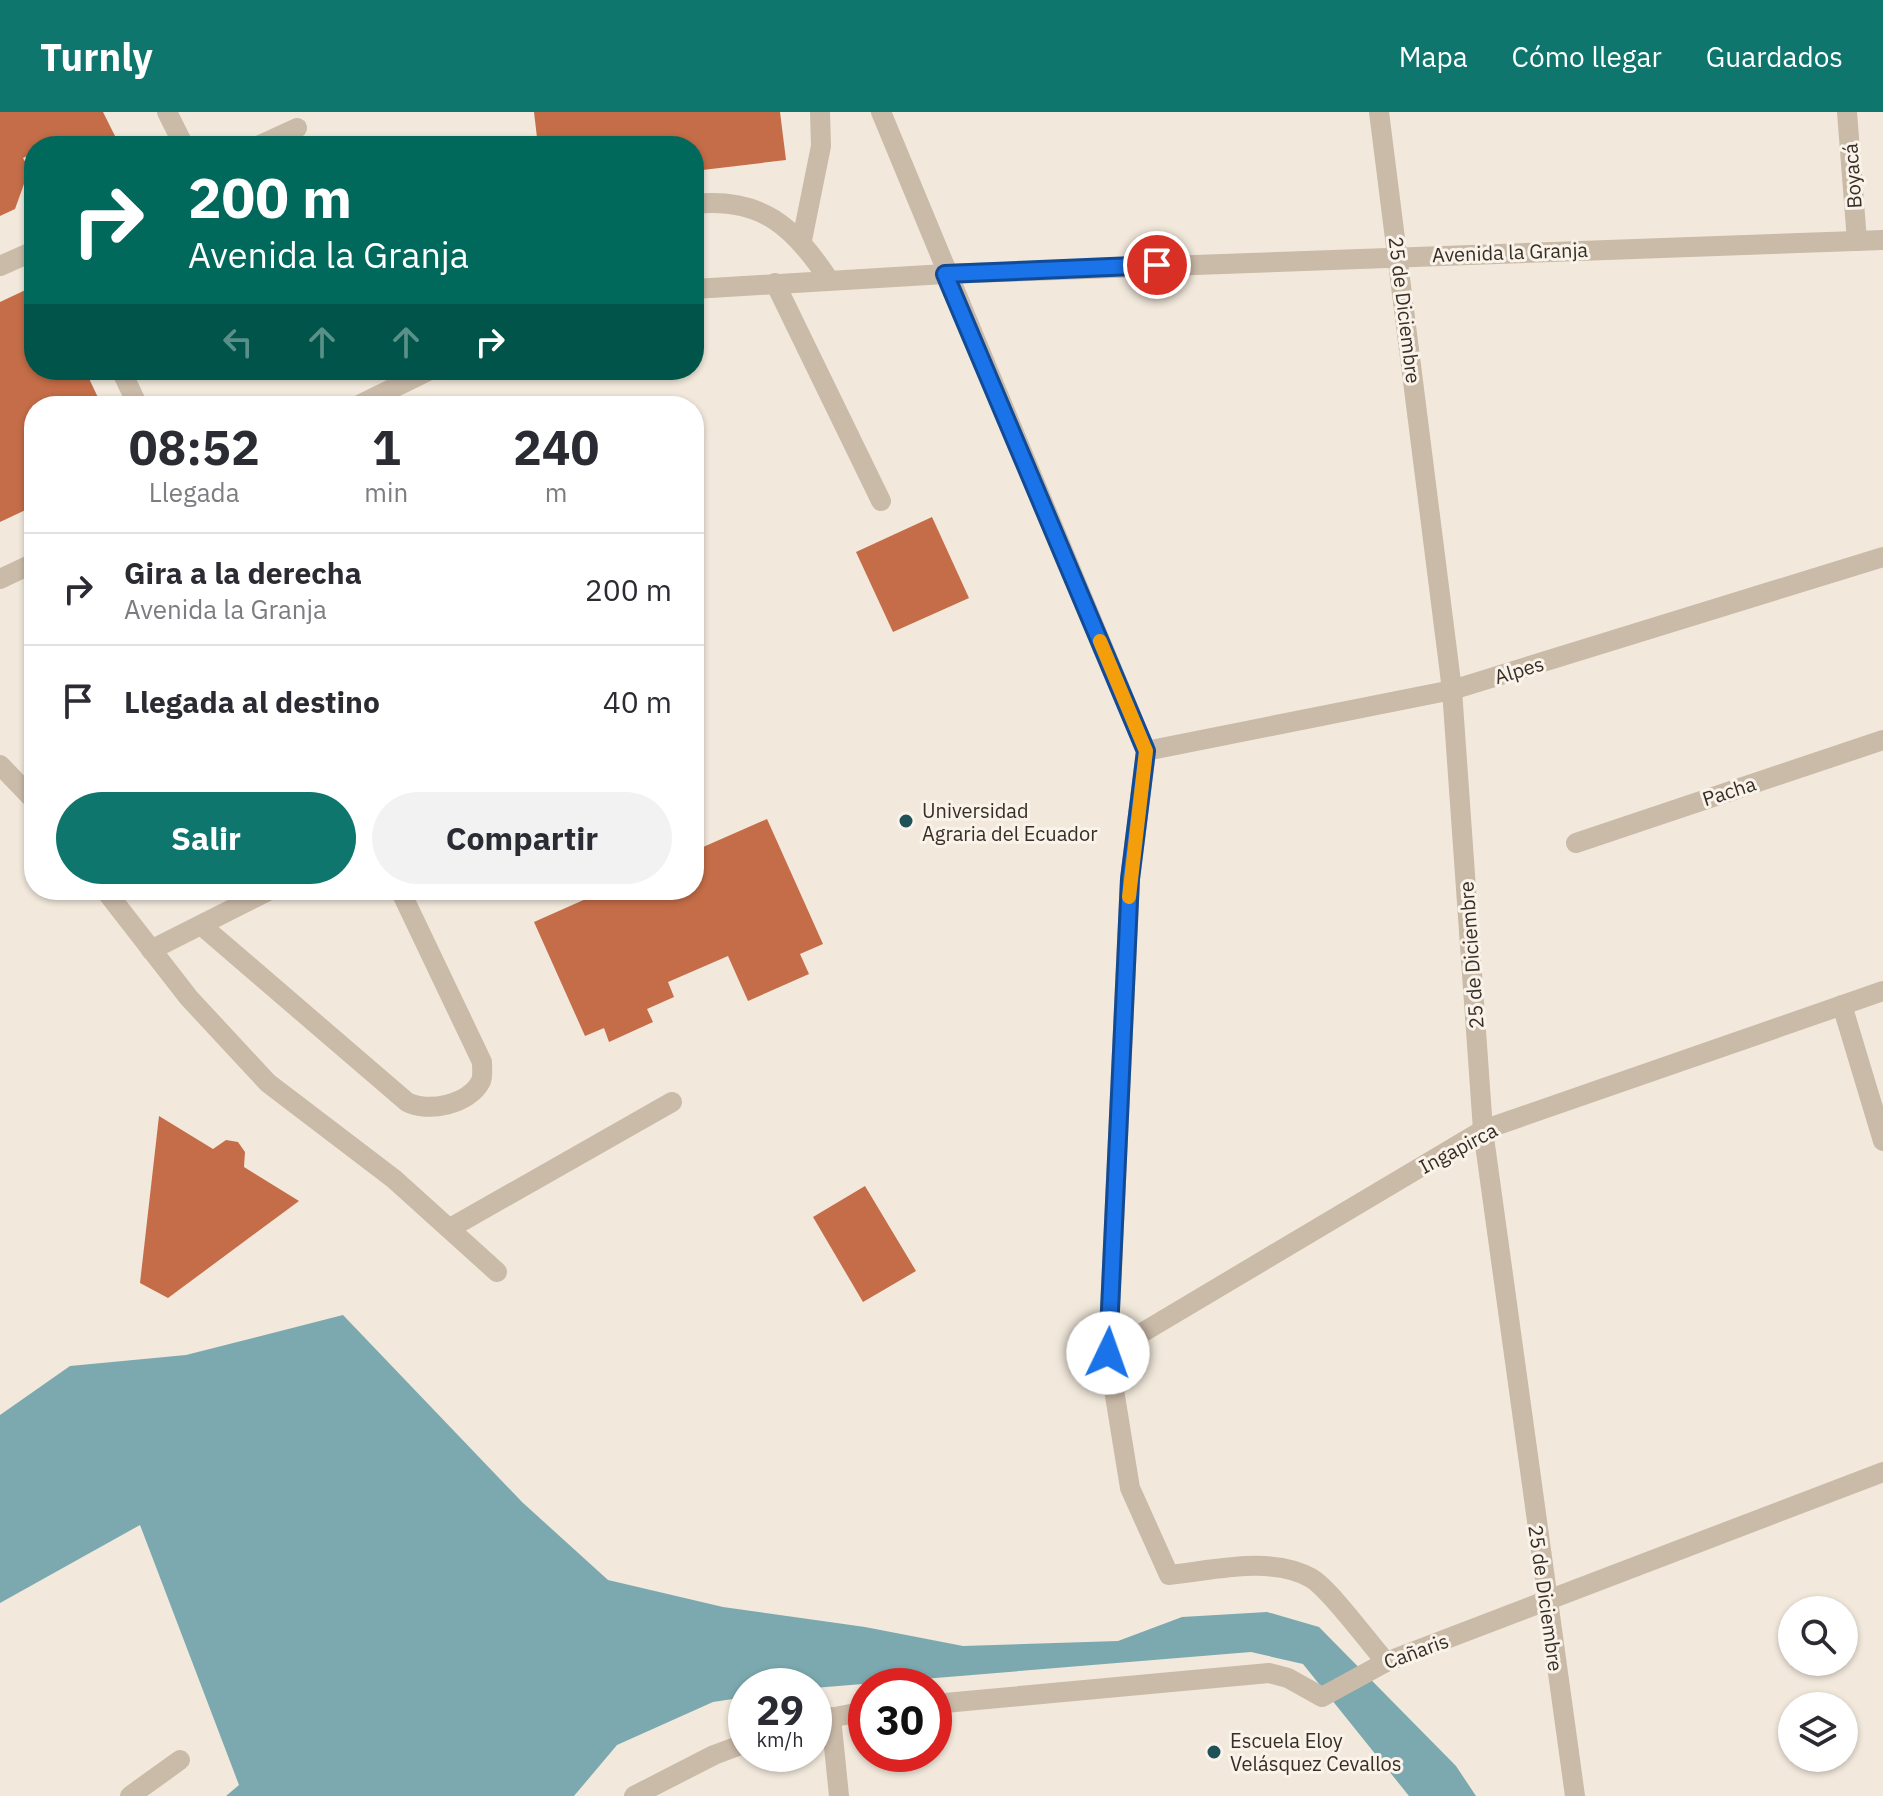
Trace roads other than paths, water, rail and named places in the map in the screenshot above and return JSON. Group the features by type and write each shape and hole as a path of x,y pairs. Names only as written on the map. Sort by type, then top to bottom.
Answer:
{"street":[{"path":"167,112 179,136"},
{"path":"802,240 821,146 820,112"},
{"path":"881,112 945,274 1146,751 1130,879 1108,1353 1130,1488 1169,1575 1263,1567 1289,1570 1313,1579 1378,1666"},
{"name":"25 de Diciembre","path":"1379,112 1452,690 1483,1130 1575,1796"},
{"name":"Boyacá","path":"1847,112 1857,241"},
{"path":"280,136 297,128"},
{"path":"704,203 718,201 769,214 802,240 829,280"},
{"name":"Avenida la Granja","path":"704,288 945,274 1398,255 1883,240"},
{"path":"0,266 24,255"},
{"path":"775,283 881,501"},
{"path":"377,396 410,380"},
{"name":"Alpes","path":"1146,751 1452,690 1883,557"},
{"path":"0,579 24,568"},
{"name":"Pacha","path":"1576,843 1883,740"},
{"path":"0,765 24,790"},
{"path":"113,900 189,998 268,1083 452,1227 497,1272"},
{"path":"151,950 250,900"},
{"path":"201,925 407,1102 420,1109 434,1109 472,1092 482,1080 482,1062 405,900"},
{"name":"Ingapirca","path":"1108,1353 1483,1130 1883,991"},
{"path":"1842,1005 1883,1141"},
{"path":"452,1227 672,1102"},
{"name":"Cañaris","path":"952,1702 1269,1673 1288,1678 1322,1697 1378,1666 1883,1472"},
{"path":"634,1796 728,1750"},
{"path":"130,1796 180,1760"},
{"path":"832,1764 839,1796"}],"water":[{"path":"343,1315 522,1502 608,1580 723,1607 865,1627 963,1646 1118,1641 1182,1617 1267,1612 1319,1627 1456,1766 1476,1796 1409,1796 1303,1664 1251,1652 952,1677 952,1668 848,1668 848,1685 832,1687 832,1668 728,1668 728,1700 713,1702 617,1745 574,1796 226,1796 239,1785 140,1525 0,1603 0,1415 70,1366 186,1355"}],"place":[{"name":"Universidad Agraria del Ecuador","path":"906,821"},
{"name":"Escuela Eloy Velásquez Cevallos","path":"1214,1752"}]}
